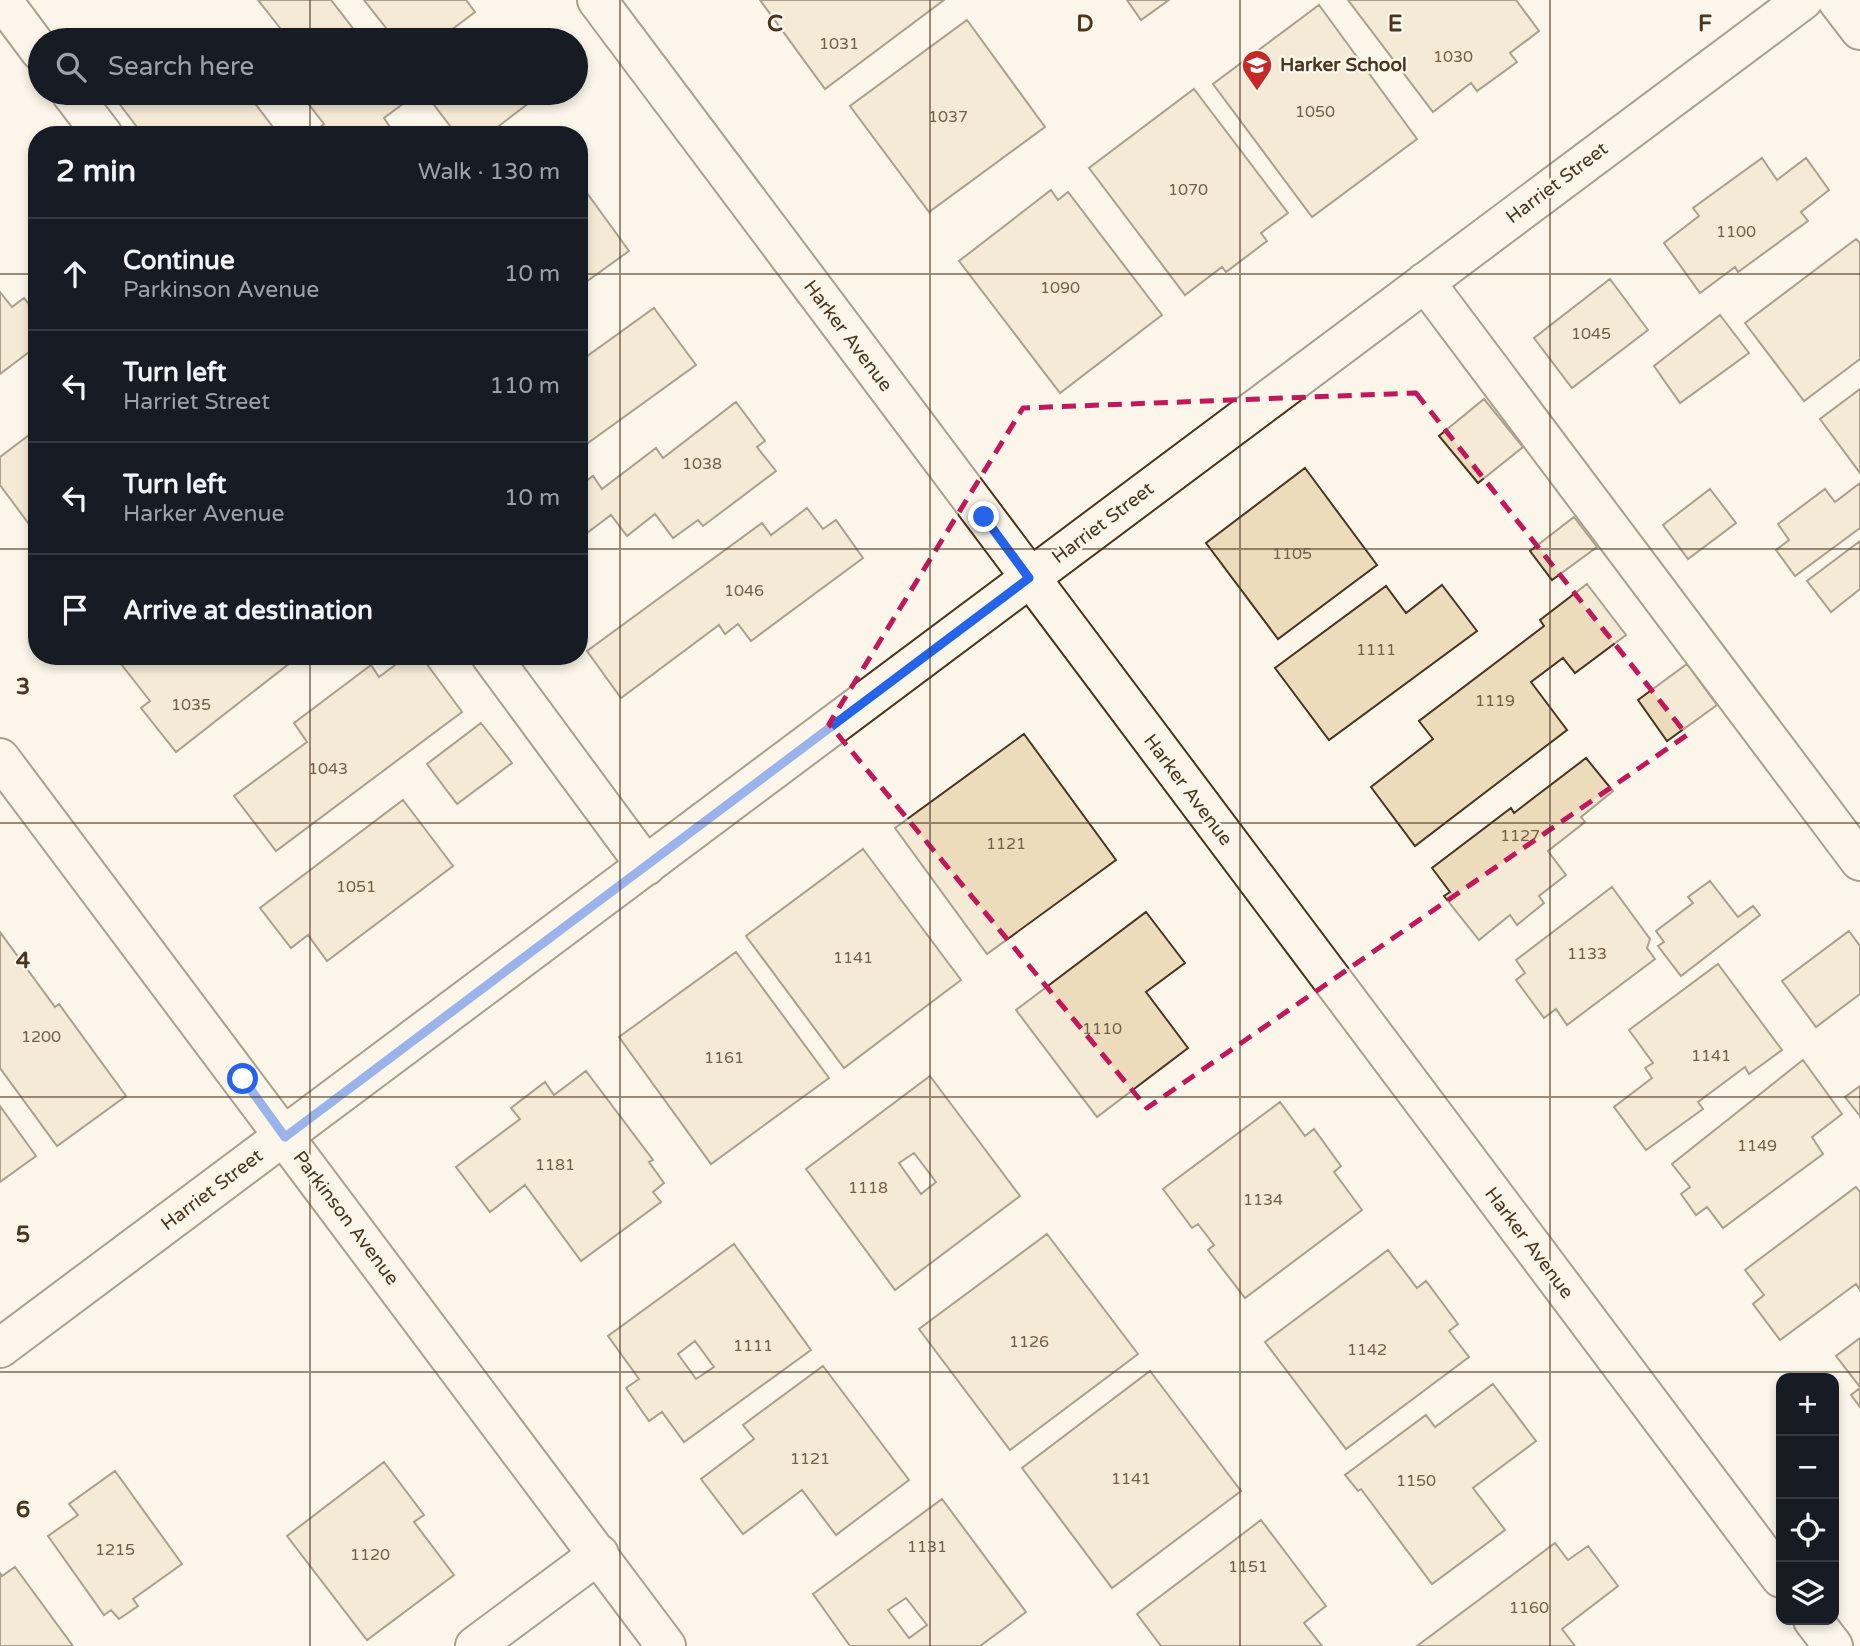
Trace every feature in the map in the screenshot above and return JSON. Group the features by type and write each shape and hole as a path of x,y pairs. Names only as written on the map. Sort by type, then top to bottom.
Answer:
{"street":[{"path":"2,0 28,35"},
{"name":"Harker Avenue","path":"597,0 1776,1571"},
{"name":"Harriet Street","path":"0,1349 1803,0"},
{"path":"1838,0 1860,30"},
{"path":"80,105 96,126"},
{"path":"1425,282 1860,861"},
{"path":"498,665 646,866"},
{"name":"Parkinson Avenue","path":"0,758 666,1646"},
{"path":"475,1646 599,1554"},
{"path":"1817,1625 1833,1646"}],"highlighted area":[{"path":"1416,393 1687,735 1147,1108 829,724 1023,408"}],"building":[{"path":"258,0 331,0 353,28 280,28"},
{"path":"364,0 466,0 475,12 454,28 386,28"},
{"path":"760,0 944,0 825,89"},
{"path":"1127,0 1169,0 1141,20"},
{"path":"1348,0 1516,0 1539,31 1510,53 1517,62 1477,91 1471,83 1433,112"},
{"path":"1319,5 1417,139 1312,217 1213,84"},
{"path":"967,20 1045,127 929,212 850,106"},
{"path":"1194,89 1288,213 1261,233 1267,241 1226,272 1222,267 1185,295 1089,168"},
{"path":"120,105 256,105 272,126 136,126"},
{"path":"309,105 401,105 384,118 389,126 321,126 324,124"},
{"path":"434,105 526,105 499,126 450,126"},
{"path":"1762,158 1777,180 1806,158 1829,190 1801,212 1808,221 1738,272 1735,267 1700,293 1664,243 1699,216 1693,208"},
{"path":"1051,190 1058,200 1068,192 1162,315 1060,393 959,261"},
{"path":"588,194 629,251 588,281"},
{"path":"1856,239 1860,243 1860,359 1804,401 1745,323"},
{"path":"1610,279 1648,330 1572,388 1534,338"},
{"path":"0,292 12,307 24,298 28,303 28,353 0,374"},
{"path":"654,308 696,365 588,443 588,356"},
{"path":"1720,315 1749,353 1680,403 1654,366"},
{"path":"1860,389 1860,473 1820,419"},
{"path":"1484,399 1523,447 1478,483 1439,436"},
{"path":"736,402 765,441 757,447 776,471 703,526 698,520 673,538 655,514 627,536 611,515 588,532 588,480 593,476 602,489 656,448 663,458"},
{"path":"28,436 28,523 0,485 0,457"},
{"path":"1305,468 1377,565 1278,639 1206,543"},
{"path":"1860,483 1860,528 1795,576 1776,550 1789,540 1778,524 1825,489 1835,502"},
{"path":"1710,489 1736,523 1688,559 1663,525"},
{"path":"807,508 823,529 836,520 863,558 751,641 738,624 725,634 719,625 621,698 588,650 762,523 771,535"},
{"path":"1574,517 1597,547 1552,580 1530,551"},
{"path":"1860,541 1860,589 1831,612 1807,581"},
{"path":"1587,584 1626,635 1575,673 1563,658 1531,682 1567,730 1415,846 1371,787 1433,739 1419,721 1544,626 1540,620"},
{"path":"1442,585 1477,631 1329,740 1275,668 1386,586 1406,613"},
{"path":"1687,664 1717,705 1667,741 1638,700"},
{"path":"122,665 287,665 176,752 141,708 150,701"},
{"path":"371,665 379,677 395,665 428,665 462,712 276,851 234,796 307,742 294,723"},
{"path":"481,723 512,763 457,804 427,764"},
{"path":"1024,734 1116,860 987,954 895,828"},
{"path":"1586,758 1613,791 1581,817 1585,822 1548,851 1566,875 1539,896 1544,903 1517,925 1510,915 1479,940 1444,896 1450,892 1432,868 1511,808 1514,813"},
{"path":"403,800 453,866 327,961 308,935 291,948 260,908"},
{"path":"863,849 961,980 844,1068 746,936"},
{"path":"1710,881 1738,917 1753,906 1760,915 1681,976 1658,946 1664,942 1656,931 1693,903 1688,897"},
{"path":"1612,887 1650,939 1647,948 1655,959 1567,1025 1556,1009 1544,1018 1516,980 1525,973 1516,960"},
{"path":"1146,912 1185,963 1146,992 1188,1048 1097,1117 1016,1010"},
{"path":"1849,931 1860,946 1860,994 1816,1027 1782,981"},
{"path":"0,932 55,1007 59,1004 126,1096 57,1146 0,1068"},
{"path":"736,952 829,1078 711,1164 619,1037"},
{"path":"1718,964 1782,1050 1749,1074 1745,1067 1698,1102 1703,1109 1646,1150 1614,1107 1652,1078 1645,1068 1653,1063 1629,1030"},
{"path":"1803,1060 1842,1114 1812,1137 1823,1154 1723,1228 1707,1207 1696,1215 1681,1194 1690,1187 1672,1164"},
{"path":"586,1071 653,1160 649,1162 664,1183 653,1192 661,1202 581,1261 525,1185 490,1212 456,1167 520,1119 511,1108 545,1082 554,1095"},
{"path":"930,1076 1020,1196 895,1290 806,1169","holes":["914,1153 936,1182 921,1194 899,1163"]},
{"path":"1860,1086 1860,1116 1845,1097"},
{"path":"1280,1102 1305,1136 1314,1129 1341,1166 1334,1172 1362,1210 1245,1298 1208,1250 1214,1245 1198,1224 1192,1228 1163,1189"},
{"path":"0,1106 36,1156 0,1182"},
{"path":"1856,1187 1860,1192 1860,1290 1856,1284 1780,1340 1753,1304 1764,1295 1745,1270"},
{"path":"1047,1234 1138,1354 1010,1450 919,1329"},
{"path":"734,1244 811,1350 684,1442 662,1412 649,1421 626,1388 639,1379 608,1336","holes":["695,1341 714,1367 696,1379 678,1354"]},
{"path":"1388,1250 1417,1288 1426,1281 1458,1324 1449,1331 1469,1357 1346,1449 1265,1342"},
{"path":"1860,1338 1860,1387 1836,1356"},
{"path":"823,1366 909,1480 836,1535 802,1490 743,1534 701,1479 754,1439 743,1425"},
{"path":"1150,1371 1241,1491 1112,1588 1022,1468"},
{"path":"1493,1384 1536,1441 1473,1488 1505,1530 1432,1584 1361,1489 1358,1491 1345,1475 1426,1415 1435,1427"},
{"path":"1860,1388 1860,1407 1851,1395"},
{"path":"384,1462 424,1515 414,1522 454,1575 367,1640 287,1536"},
{"path":"115,1471 182,1564 133,1599 138,1606 119,1619 111,1610 104,1615 48,1536 78,1515 69,1504"},
{"path":"942,1499 1026,1612 980,1646 850,1646 813,1594","holes":["906,1598 927,1625 909,1638 888,1610"]},
{"path":"1261,1520 1326,1606 1304,1623 1322,1646 1161,1646 1137,1614"},
{"path":"1555,1543 1568,1560 1588,1546 1618,1586 1562,1629 1575,1646 1417,1646"},
{"path":"15,1567 73,1646 0,1646 0,1573 2,1576"}],"place":[{"name":"Harker School","path":"1257,92"}],"route":[{"path":"243,1079 285,1137 1029,578 984,517"}]}
